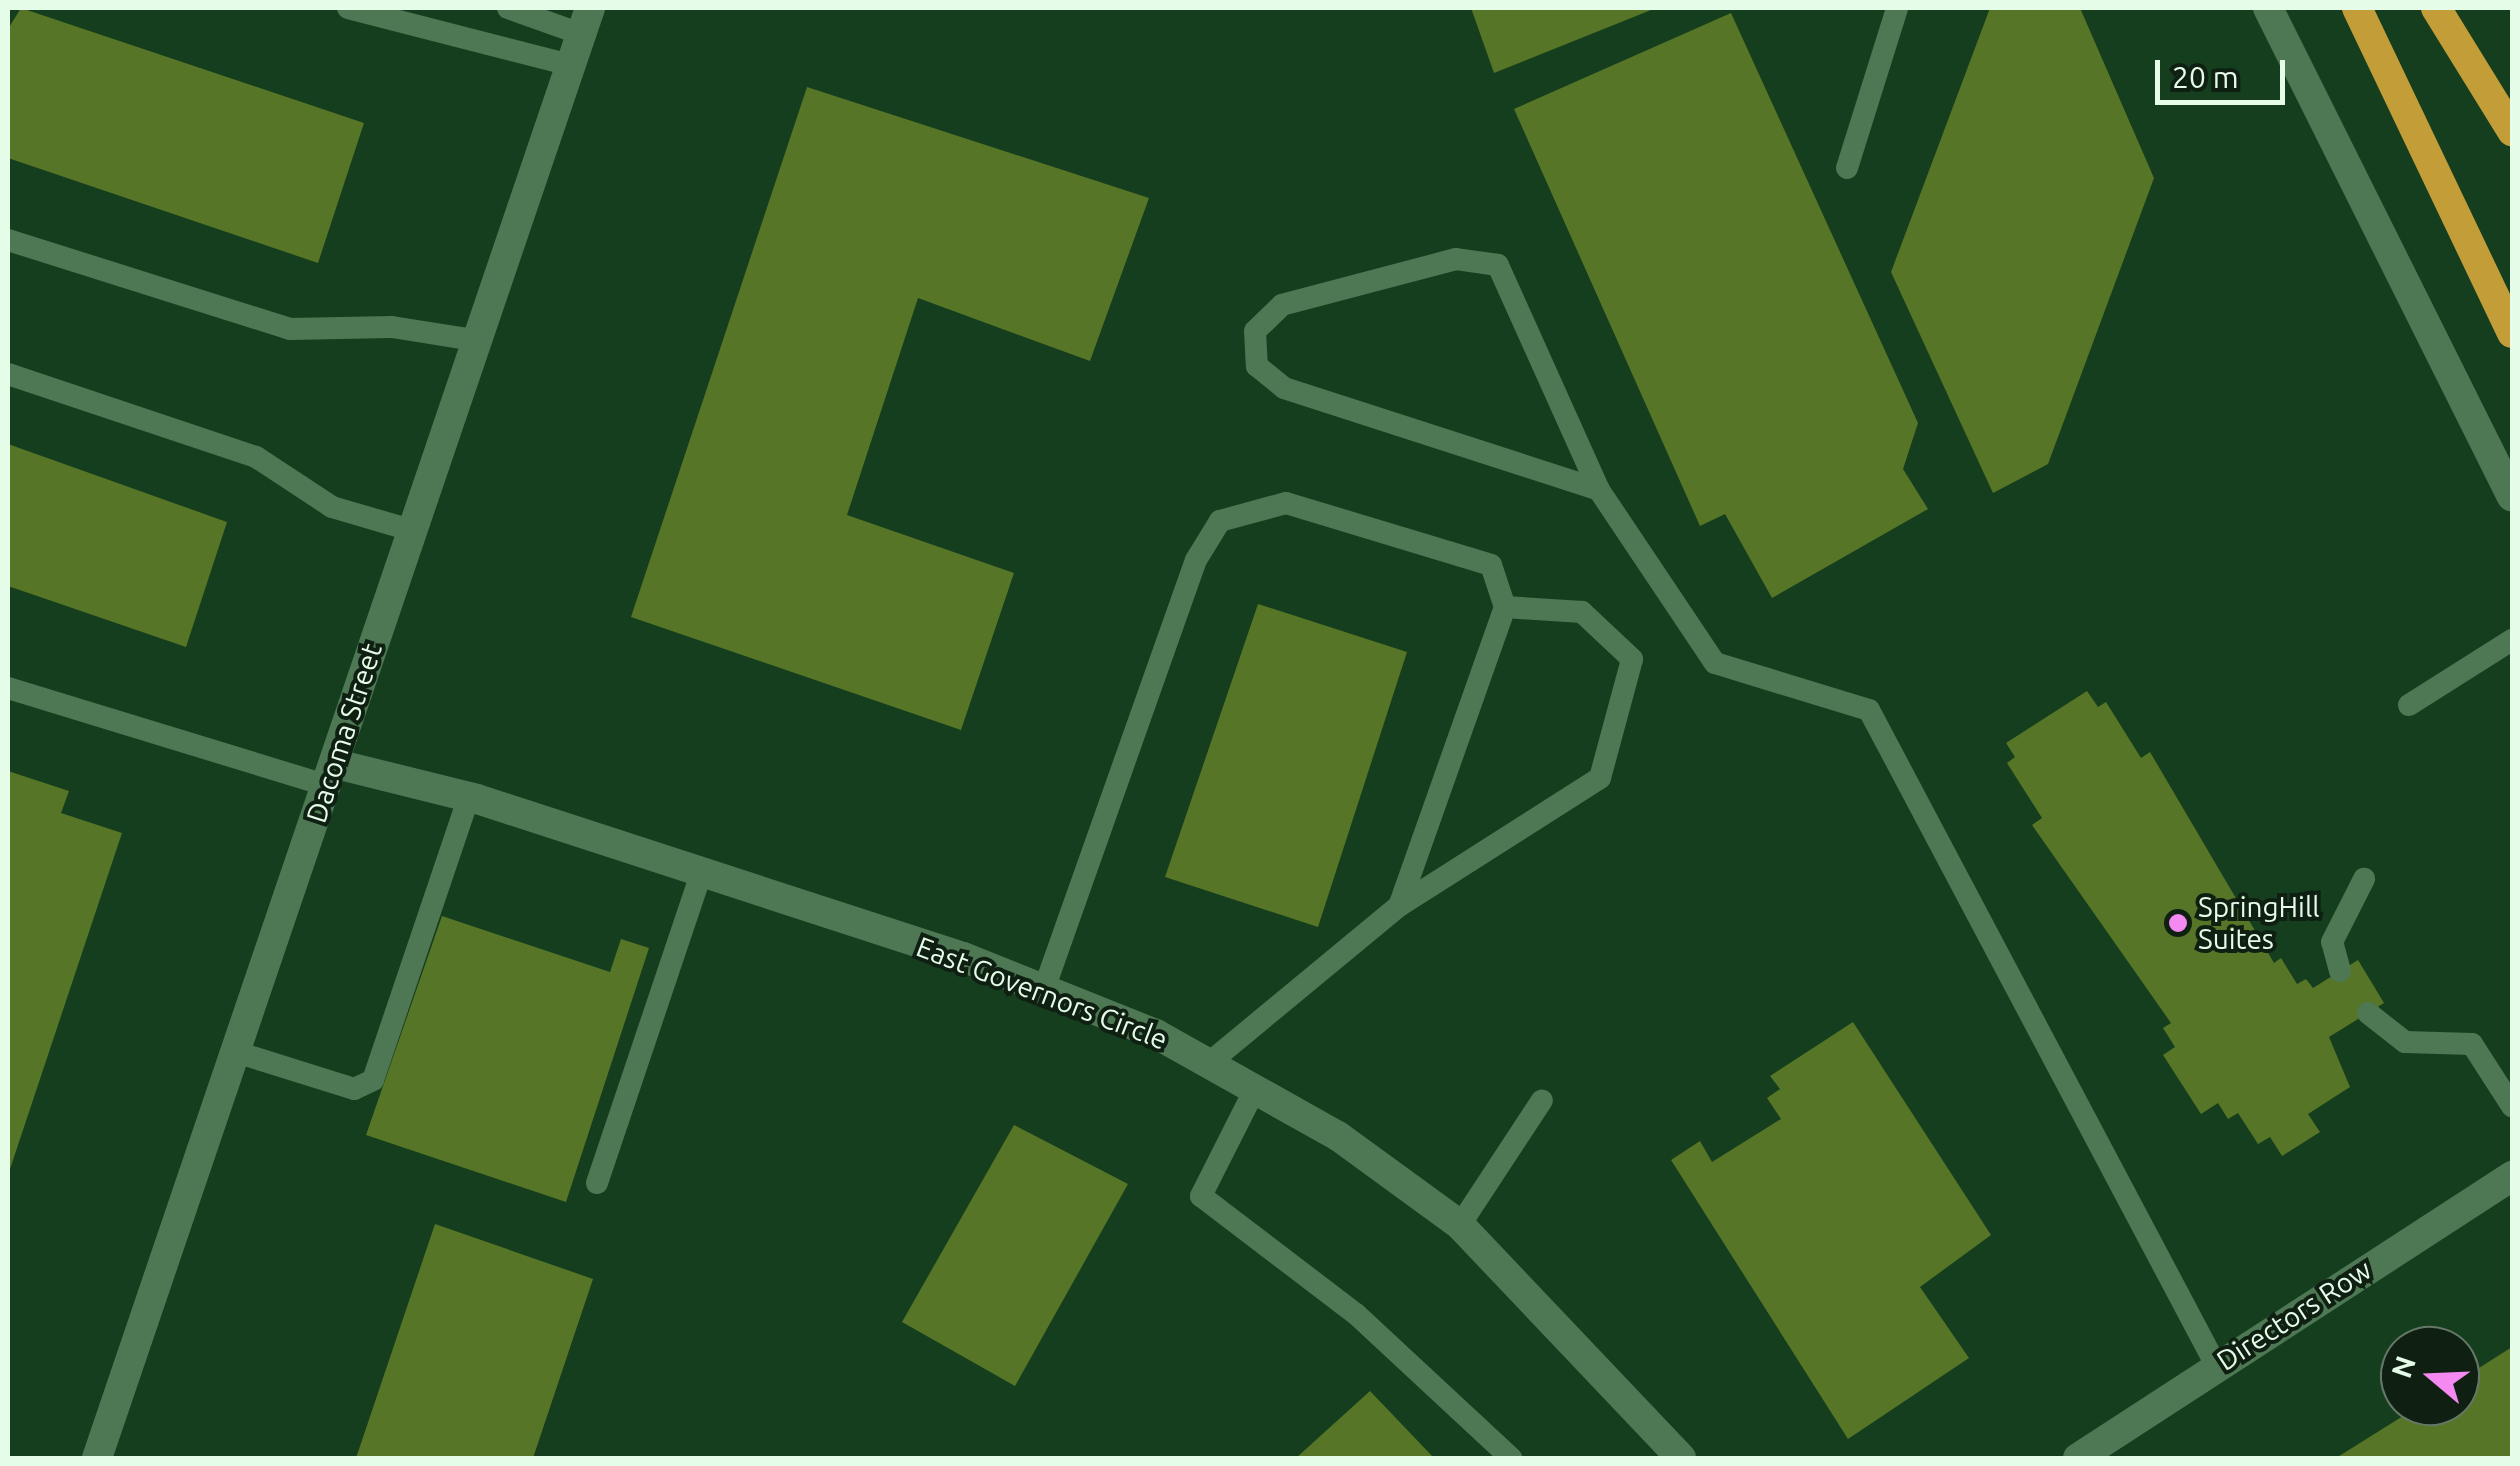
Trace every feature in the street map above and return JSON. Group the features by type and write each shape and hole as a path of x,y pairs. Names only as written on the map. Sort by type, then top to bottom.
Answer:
{"highway":[{"path":"2357,8 2512,333"},
{"path":"2436,8 2512,131"}],"street":[{"path":"2268,8 2512,497"},
{"name":"Dacoma Street","path":"97,1458 332,775 406,530 586,21"},
{"name":"East Governors Circle","path":"332,775 468,797 702,874 1044,989 1209,1064 1338,1136 1460,1226 1680,1458"},
{"name":"Directors Row","path":"2078,1458 2512,1176"}],"lane":[{"path":"348,8 570,64"},
{"path":"508,8 586,21"},
{"path":"1847,168 1897,8"},
{"path":"8,240 290,329 392,327 473,340"},
{"path":"1599,490 1284,388 1257,366 1255,330 1299,301 1456,259 1498,265 1599,490 1716,663 1869,710 2216,1365"},
{"path":"8,374 256,457 332,506 406,530"},
{"path":"1044,989 1196,560 1220,521 1286,503 1491,565 1505,607 1398,906"},
{"path":"1209,1064 1398,906 1600,778 1632,659 1582,612 1505,607"},
{"path":"2409,705 2512,640"},
{"path":"8,688 332,775"},
{"path":"236,1052 354,1088 372,1080 468,797"},
{"path":"597,1183 702,874"},
{"path":"2340,971 2332,942 2364,880"},
{"path":"2368,1013 2405,1042 2472,1044 2512,1106"},
{"path":"1255,1089 1201,1196 1356,1314 1511,1458"},
{"path":"1460,1226 1542,1100"}],"building":[{"path":"21,8 364,123 318,263 8,158 8,29"},
{"path":"1471,8 1656,8 1494,73"},
{"path":"1990,8 2080,8 2154,178 2048,464 1993,493 1891,272"},
{"path":"1731,13 1918,423 1903,469 1928,509 1772,598 1725,514 1700,526 1514,109"},
{"path":"807,87 1149,198 1090,361 918,298 847,515 1014,573 961,730 631,617"},
{"path":"8,444 227,522 186,647 8,586"},
{"path":"1258,604 1407,652 1318,927 1165,877"},
{"name":"SpringHill Suites","path":"2087,691 2098,707 2106,702 2141,758 2150,752 2274,963 2281,958 2297,984 2306,979 2313,988 2358,960 2384,1003 2329,1037 2350,1087 2308,1114 2320,1132 2282,1156 2270,1137 2258,1144 2238,1113 2228,1119 2218,1103 2201,1114 2163,1055 2175,1047 2163,1028 2171,1023 2032,825 2042,818 2007,763 2015,757 2006,743"},
{"path":"8,771 69,791 61,813 122,833 8,1175"},
{"path":"442,916 610,972 621,939 649,948 566,1202 366,1135"},
{"path":"1853,1022 1991,1235 1920,1287 1969,1358 1848,1439 1671,1160 1700,1141 1712,1162 1781,1119 1767,1098 1780,1089 1770,1076"},
{"path":"1014,1125 1128,1184 1015,1386 902,1322"},
{"path":"435,1224 593,1279 533,1458 356,1458"},
{"path":"2512,1347 2512,1458 2336,1458 2387,1426 2480,1426 2480,1367"},
{"path":"1370,1391 1434,1458 1296,1458"}],"place":[{"name":"SpringHill Suites","path":"2178,923"}]}
